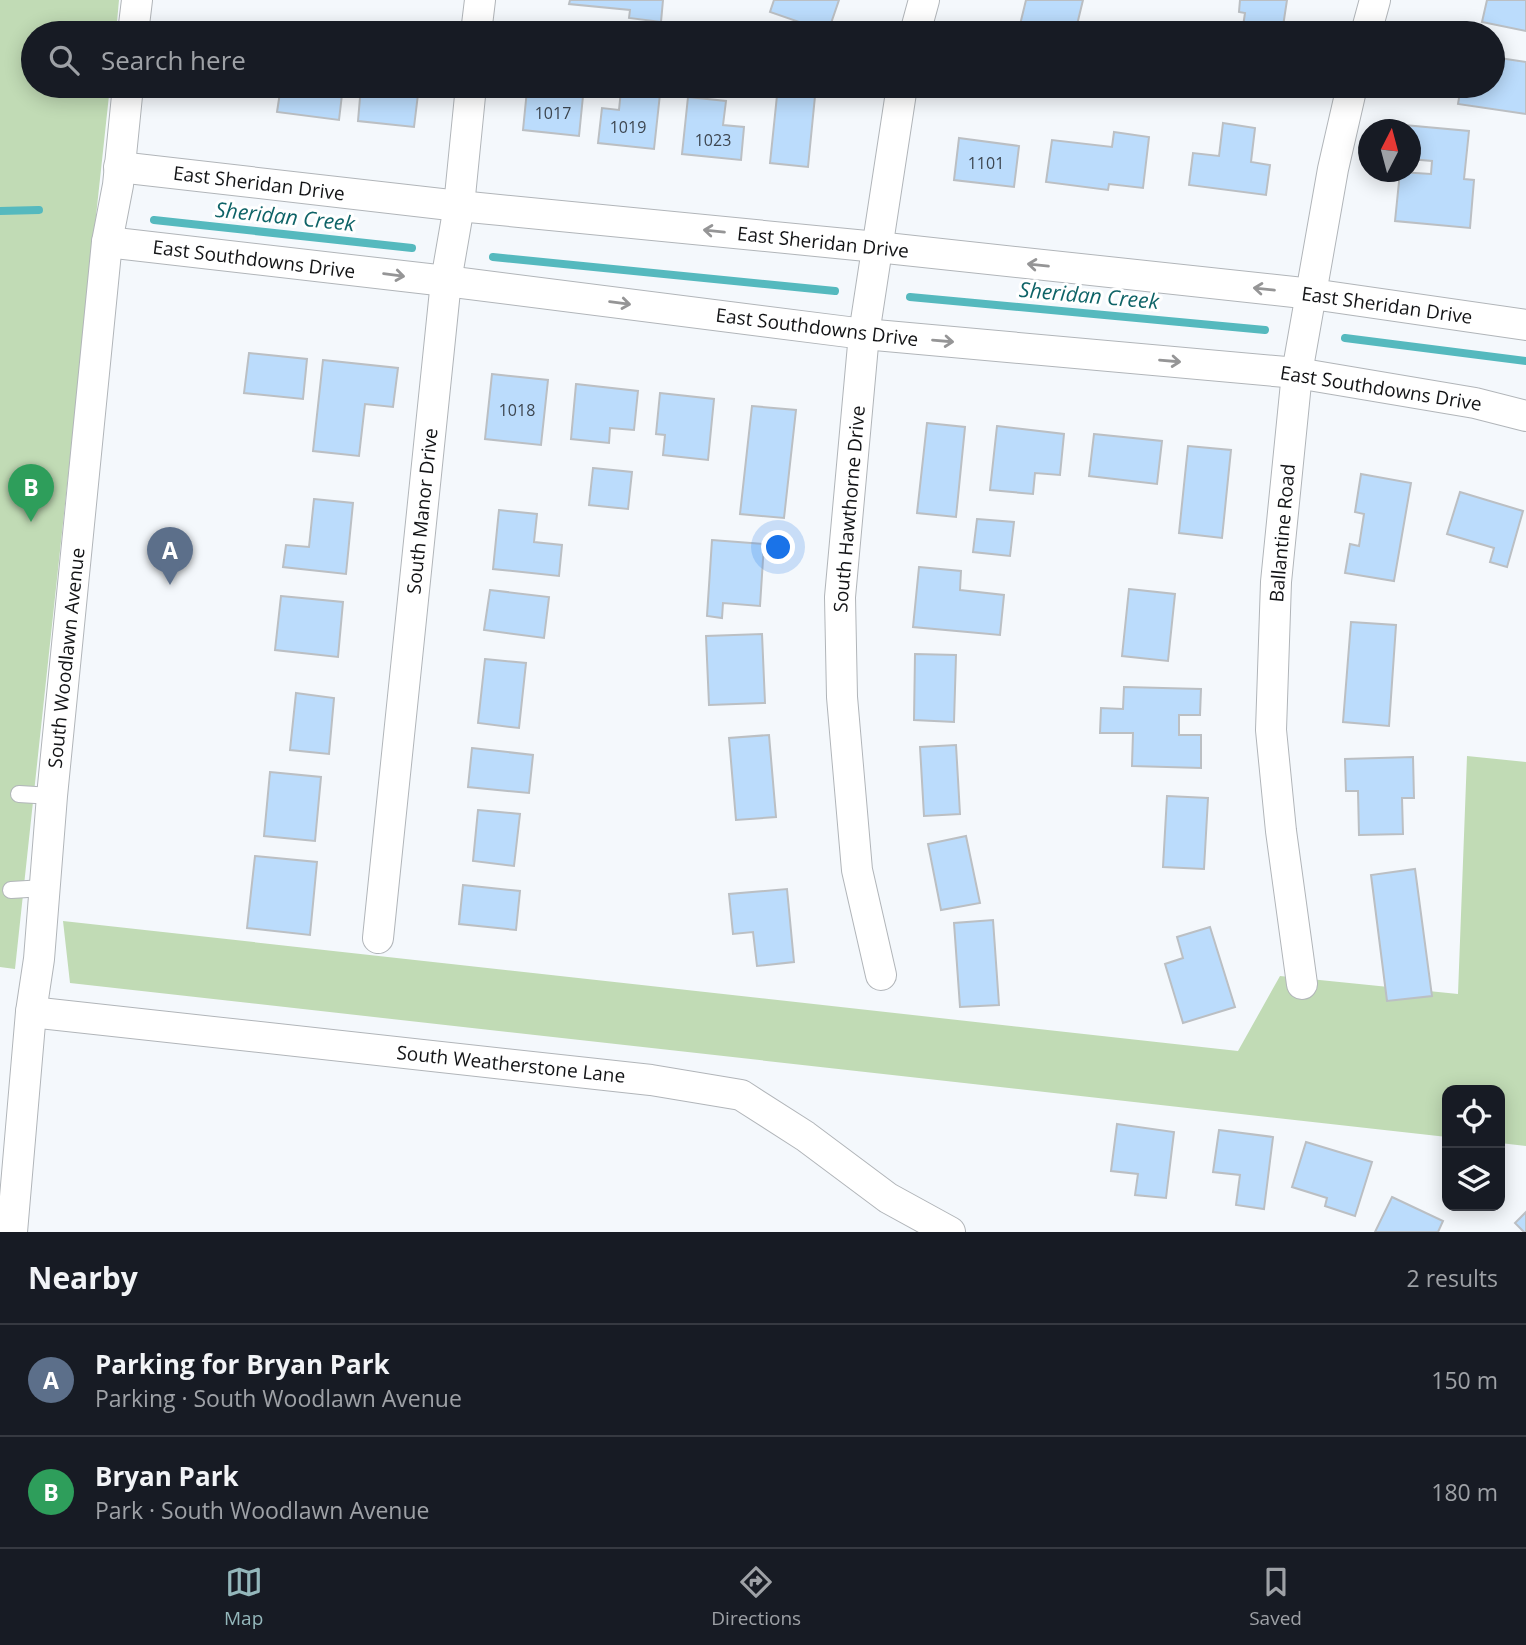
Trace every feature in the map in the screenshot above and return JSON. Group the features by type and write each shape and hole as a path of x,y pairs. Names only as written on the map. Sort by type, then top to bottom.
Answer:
{"street":[{"path":"134,21 137,0"},
{"path":"477,21 480,0"},
{"path":"918,21 924,0"},
{"path":"1369,21 1375,0"},
{"name":"South Woodlawn Avenue","path":"12,1232 31,1012 38,966 52,796 107,242 118,185 127,98"},
{"name":"South Manor Drive","path":"378,938 446,281 459,206 470,98"},
{"name":"South Hawthorne Drive","path":"881,975 856,870 841,672 840,597 864,334 900,98"},
{"name":"Ballantine Road","path":"1303,984 1271,730 1276,582 1297,373 1333,169 1349,98"},
{"name":"East Sheridan Drive","path":"119,167 459,206 877,247 1312,294 1526,326"},
{"name":"East Southdowns Drive","path":"107,242 446,281 864,334 1297,373 1475,402 1526,415"},
{"name":"South Weatherstone Lane","path":"31,1012 651,1080 741,1095 805,1136 888,1198 950,1232"}],"lane":[{"path":"19,794 52,796"},
{"path":"11,890 44,888"}],"green space":[{"path":"0,0 119,0 117,21 21,21 21,98 109,98 15,969 0,967"},
{"path":"1467,756 1526,762 1526,1146 1505,1144 1505,1085 1442,1085 1442,1136 70,983 63,921 1238,1051 1280,976 1458,994"}],"building":[{"path":"570,0 663,0 661,21 629,18 630,10 569,4"},
{"path":"774,0 839,0 832,21 796,21 770,12"},
{"path":"1026,0 1083,0 1078,21 1021,21"},
{"path":"1240,0 1287,0 1284,21 1244,21 1245,13 1239,12"},
{"path":"1487,0 1526,0 1526,31 1505,27 1505,21 1482,21"},
{"path":"1505,59 1526,62 1526,114 1458,104 1459,98 1505,98"},
{"path":"279,98 342,98 339,120 277,112"},
{"path":"360,98 418,98 414,127 358,121"},
{"path":"526,98 583,98 579,136 523,130"},
{"path":"620,98 660,98 654,149 598,143 602,108 619,110"},
{"path":"688,98 726,101 723,125 744,127 741,160 682,154"},
{"path":"777,98 815,98 808,167 770,163"},
{"path":"1223,123 1255,128 1251,162 1270,165 1266,195 1189,185 1193,153 1219,156"},
{"path":"1421,127 1469,131 1464,179 1474,180 1470,228 1395,221 1399,182 1421,182 1421,173 1431,174 1432,161 1421,160"},
{"path":"1114,132 1149,137 1143,188 1109,184 1108,190 1046,182 1052,140 1112,147"},
{"path":"959,138 1019,146 1014,187 954,180"},
{"path":"249,353 307,359 303,399 244,393"},
{"path":"323,360 398,368 393,407 365,404 359,456 313,451"},
{"path":"492,374 548,380 541,445 485,439"},
{"path":"576,384 638,391 634,430 610,428 609,443 571,439"},
{"path":"660,393 714,399 708,460 663,455 665,435 656,434"},
{"path":"752,406 796,410 784,518 740,514"},
{"path":"927,423 965,427 956,517 917,513"},
{"path":"997,426 1064,434 1060,475 1035,473 1033,494 990,490"},
{"path":"1094,434 1162,441 1157,484 1089,476"},
{"path":"1188,446 1231,450 1222,538 1179,533"},
{"path":"593,468 632,472 628,509 589,505"},
{"path":"1361,474 1411,483 1394,581 1345,573 1350,544 1359,546 1364,514 1355,512"},
{"path":"1460,492 1523,511 1507,567 1490,562 1494,548 1447,534"},
{"path":"314,499 353,503 346,574 283,567 286,545 309,547"},
{"path":"499,510 537,514 534,542 562,545 559,576 493,569"},
{"path":"977,519 1014,522 1010,556 973,552"},
{"path":"712,540 764,544 760,606 723,603 722,618 707,616"},
{"path":"919,567 961,571 960,590 1004,595 1000,635 913,627"},
{"path":"1129,589 1175,594 1168,661 1122,656"},
{"path":"490,590 549,597 544,638 484,630"},
{"path":"281,596 343,602 338,657 275,650"},
{"path":"1351,622 1396,625 1389,726 1343,722"},
{"path":"762,634 765,703 709,705 706,636"},
{"path":"915,654 956,655 954,722 914,720"},
{"path":"485,659 526,663 519,728 478,723"},
{"path":"1124,687 1201,689 1200,715 1179,715 1179,735 1201,735 1201,768 1132,766 1133,733 1100,733 1101,708 1123,709"},
{"path":"296,693 334,698 329,754 290,750"},
{"path":"769,735 776,817 736,820 729,738"},
{"path":"956,745 960,814 924,816 920,747"},
{"path":"472,748 533,755 529,793 468,787"},
{"path":"1413,757 1414,798 1402,798 1403,834 1359,835 1358,791 1346,791 1345,759"},
{"path":"270,772 321,777 315,841 264,836"},
{"path":"1167,796 1208,798 1204,869 1163,867"},
{"path":"478,810 520,814 514,866 473,861"},
{"path":"966,836 980,903 941,910 928,844"},
{"path":"255,856 317,862 310,935 247,928"},
{"path":"1415,869 1432,996 1387,1001 1371,875"},
{"path":"463,885 520,891 516,930 459,924"},
{"path":"787,889 794,962 757,966 753,932 733,934 729,894"},
{"path":"993,920 999,1005 960,1007 954,923"},
{"path":"1210,927 1235,1007 1183,1023 1165,964 1183,958 1177,937"},
{"path":"1117,1124 1174,1132 1166,1198 1135,1195 1138,1174 1111,1171"},
{"path":"1219,1130 1273,1137 1264,1209 1236,1205 1240,1175 1213,1172"},
{"path":"1306,1142 1372,1162 1355,1216 1325,1206 1327,1198 1292,1187"},
{"path":"1392,1197 1443,1221 1438,1232 1375,1232"},
{"path":"1526,1212 1526,1232 1524,1232 1515,1223"}],"waterway":[{"name":"Sheridan Creek","path":"0,211 39,210"},
{"name":"Sheridan Creek","path":"154,220 412,248"},
{"name":"Sheridan Creek","path":"493,257 835,291"},
{"name":"Sheridan Creek","path":"910,297 1265,330"},
{"name":"Sheridan Creek","path":"1345,338 1526,361"}],"place":[{"name":"Bryan Park","path":"31,522"},
{"name":"Parking for Bryan Park","path":"170,585"}]}
